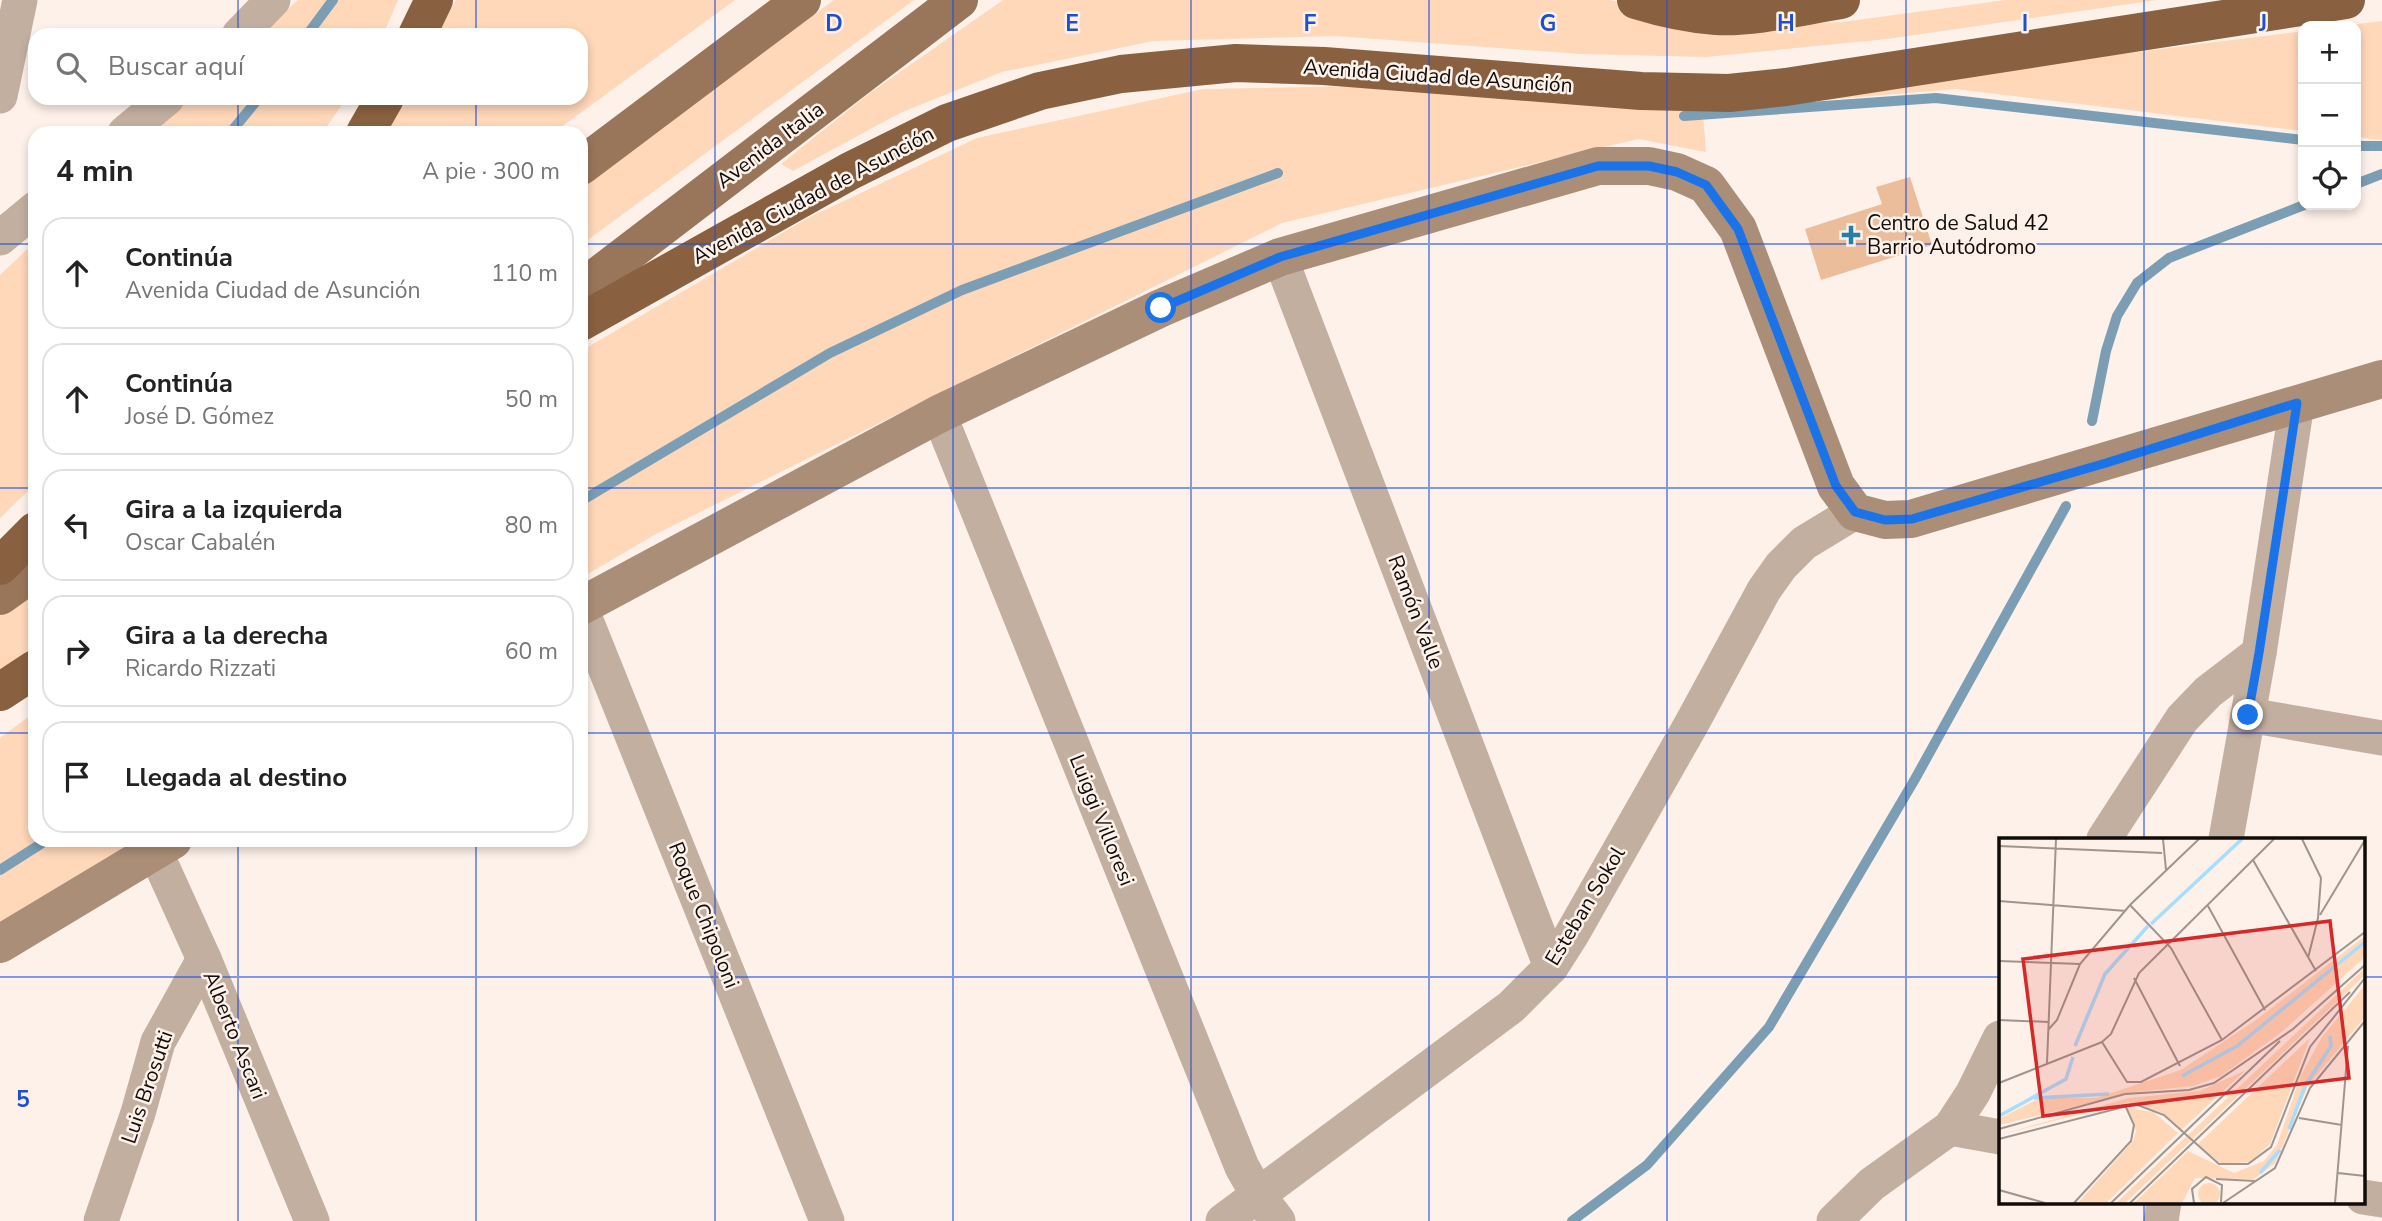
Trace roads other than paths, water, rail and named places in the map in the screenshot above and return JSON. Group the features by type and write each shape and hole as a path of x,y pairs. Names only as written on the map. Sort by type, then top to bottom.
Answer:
{"highway":[{"path":"420,28 434,0"},
{"path":"1636,0 1663,9 1718,16 1741,7 1841,0"},
{"name":"Avenida Ciudad de Asunción","path":"588,319 850,171 947,123 1040,92 1121,74 1236,63 1324,66 1641,91 1730,93 1786,87 2347,0"},
{"path":"369,126 381,105"},
{"path":"0,566 28,538"},
{"path":"0,692 28,674"}],"main road":[{"path":"588,161 802,0"},
{"name":"Avenida Italia","path":"588,284 959,0"},
{"path":"0,596 28,576"}],"street":[{"path":"0,96 20,0"},
{"path":"246,28 273,0"},
{"path":"133,126 159,105"},
{"path":"588,603 939,414 1161,308 1280,257 1598,166 1649,166 1687,176 1706,185 1738,229 1836,486 1855,512 1885,520 1912,519 2382,379"},
{"path":"0,238 28,215"},
{"name":"Ramón Valle","path":"1280,257 1551,967"},
{"path":"2226,838 2259,653 2297,403"},
{"name":"Luiggi Villoresi","path":"939,414 1242,1167 1268,1208"},
{"name":"Esteban Sokol","path":"1223,1221 1268,1208 1511,1007 1551,967 1780,566 1804,542 1855,512"},
{"name":"Roque Chipoloni","path":"588,624 827,1221"},
{"path":"2105,838 2182,719 2208,692 2259,653"},
{"path":"2248,715 2382,738"},
{"path":"0,944 161,847"},
{"name":"Alberto Ascari","path":"165,847 204,959 312,1221"},
{"name":"Luis Brosutti","path":"101,1221 159,1042 204,959"},
{"path":"1834,1221 1872,1184 1950,1128 1973,1093 1999,1040"},
{"path":"1950,1128 1999,1136"},
{"path":"2364,1197 2382,1200"}],"waterway":[{"path":"312,28 333,0"},
{"path":"1684,116 1936,98 2298,139"},
{"path":"236,126 253,105"},
{"path":"2361,146 2382,146"},
{"path":"588,497 830,353 962,290 1278,173"},
{"path":"2361,182 2382,174"},
{"path":"2092,421 2106,351 2117,316 2137,283 2169,258 2298,207"},
{"path":"1572,1221 1647,1165 1769,1027 1915,779 2066,506"},
{"path":"0,870 36,847"}],"place":[{"name":"Centro de Salud 42 Barrio Autódromo","path":"1851,235"}]}
